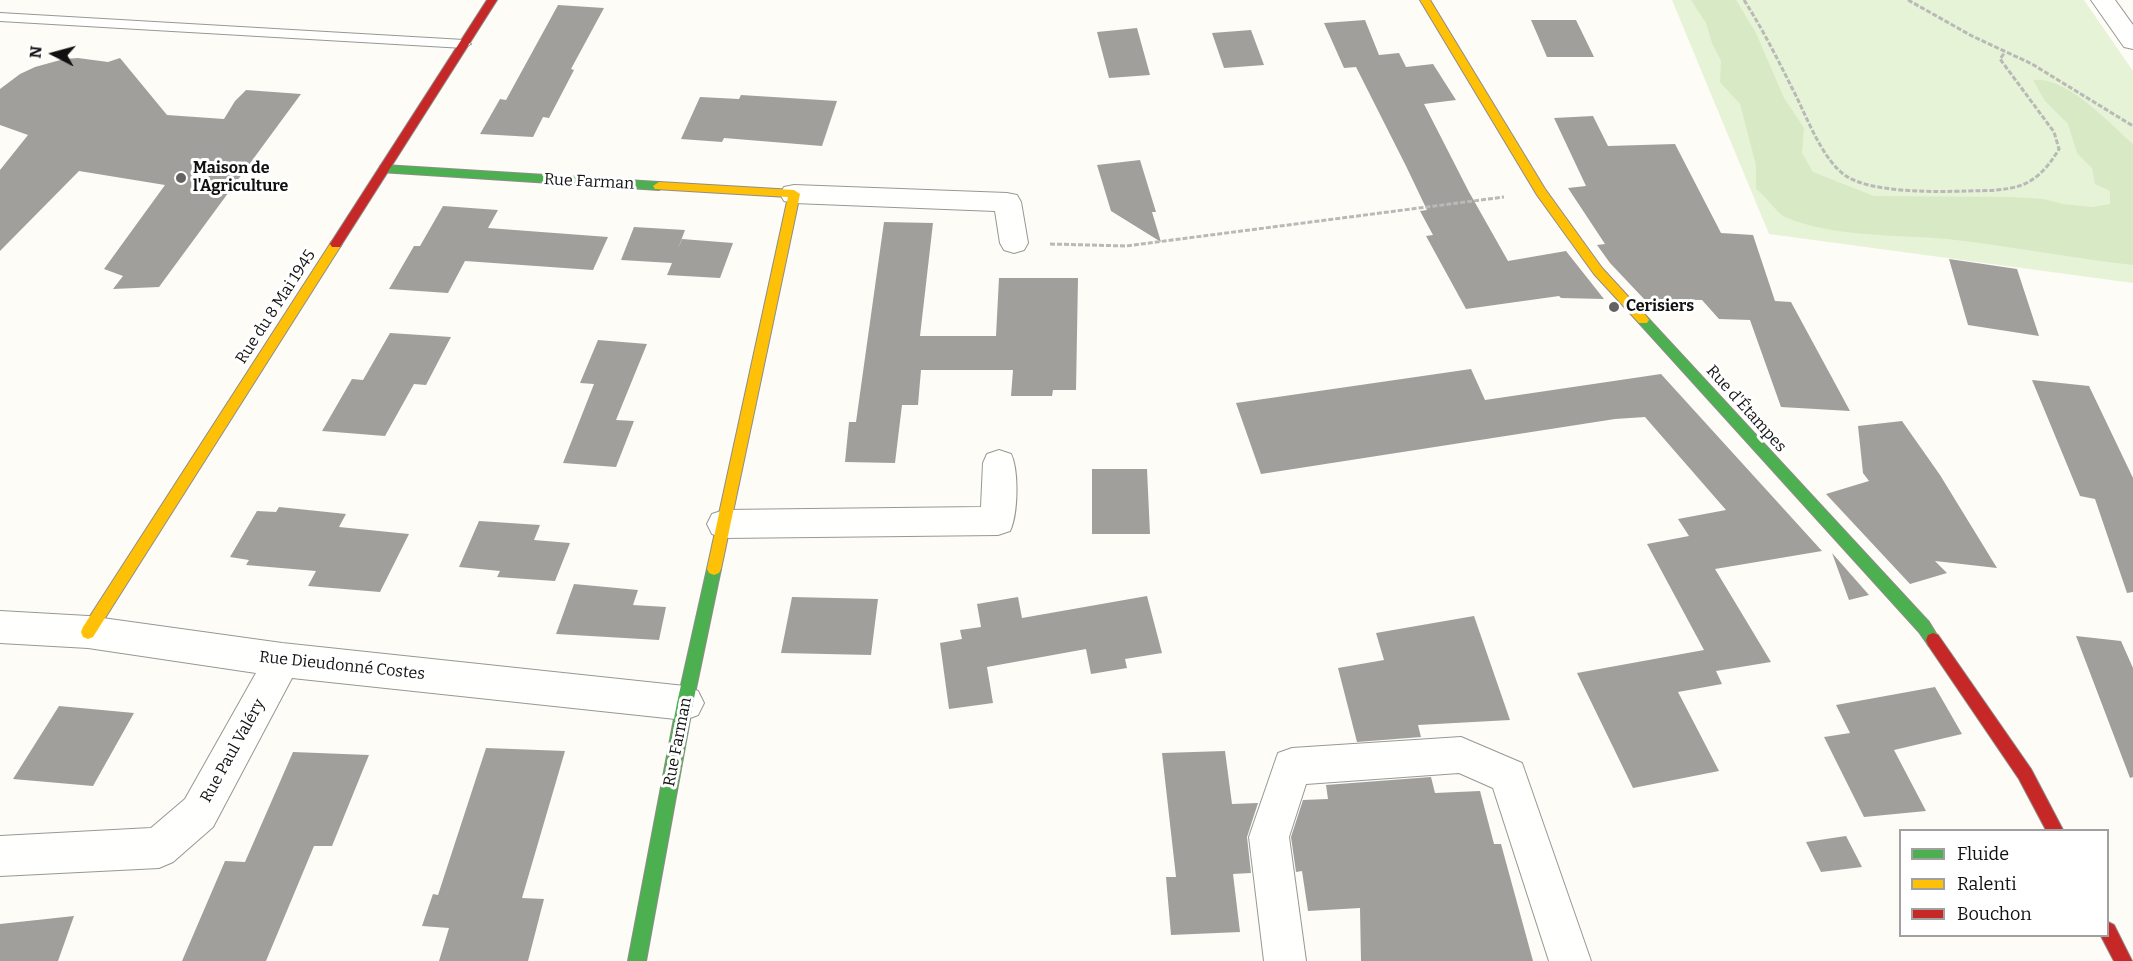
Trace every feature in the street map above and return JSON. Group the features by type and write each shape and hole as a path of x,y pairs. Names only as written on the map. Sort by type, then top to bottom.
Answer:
{"street":[{"name":"Rue du 8 Mai 1945","path":"88,632 492,0"},
{"name":"Rue d'Étampes","path":"1425,0 1541,192 1598,271 1924,627 2025,774 2054,829"},
{"path":"2103,0 2133,42"},
{"name":"Rue Farman","path":"384,169 794,194 1007,202 1014,243"},
{"name":"Rue Farman","path":"637,961 685,703 794,194"},
{"path":"724,524 998,521 999,463"},
{"name":"Rue Dieudonné Costes","path":"0,627 88,632 282,660 685,703"},
{"name":"Rue Paul Valéry","path":"0,856 159,848 199,813 282,660"},
{"path":"1285,961 1269,837 1292,766 1461,755 1508,777 1570,961"},
{"path":"2109,933 2123,961"}],"lane":[{"path":"0,17 464,44"}],"path":[{"path":"1744,0 1764,32 1827,157 1846,176 1867,185 1929,192 2000,190 2031,182 2047,170 2059,149 2054,132 2000,59 2005,52"},
{"path":"1908,0 2032,64 2133,126"},
{"path":"1014,243 1126,246 1541,192"}],"green space":[{"path":"1672,0 2084,0 2133,71 2133,283 1769,234"},
{"path":"1691,0 1736,0 1756,33 1784,98 1804,128 1802,153 1813,172 1874,196 2011,197 2044,199 2063,204 2092,207 2110,204 2110,191 2095,184 2092,168 2077,153 2068,124 2045,101 2033,80 2046,80 2073,93 2133,144 2133,265 1947,239 1845,232 1804,224 1785,217 1756,189 1756,165 1740,104 1720,82 1721,61 1706,23"}],"building":[{"path":"558,5 604,8 571,69 574,70 549,118 543,117 533,137 480,134 500,99 506,100"},
{"path":"1365,20 1379,55 1399,53 1406,67 1433,64 1456,100 1424,104 1469,192 1508,261 1566,251 1604,299 1561,298 1559,296 1466,309 1426,236 1433,235 1420,211 1427,210 1406,166 1356,67 1344,68 1324,23"},
{"path":"1531,20 1576,20 1594,57 1547,57"},
{"path":"1137,28 1150,75 1109,78 1097,32"},
{"path":"1251,30 1264,65 1224,68 1212,33"},
{"name":"Maison de l'Agriculture","path":"78,58 108,62 120,58 167,115 224,119 235,101 246,90 301,94 159,287 113,289 123,276 104,269 165,185 79,171 0,251 0,170 28,135 0,125 0,89 20,74 35,67 64,59"},
{"path":"741,95 837,101 822,146 724,138 722,142 681,139 700,97 739,99"},
{"path":"1593,116 1608,146 1675,144 1721,233 1753,235 1775,301 1791,302 1850,411 1781,407 1750,320 1719,319 1702,300 1644,299 1610,263 1597,245 1605,244 1568,188 1586,186 1554,118"},
{"path":"1140,160 1156,212 1152,212 1161,242 1111,211 1097,165"},
{"path":"443,206 498,210 488,228 608,237 593,270 465,261 448,293 389,289 414,246 420,246"},
{"path":"884,222 933,223 920,336 996,336 999,278 1078,278 1076,390 1053,390 1052,396 1011,396 1013,370 921,370 918,405 902,405 895,463 845,462 849,422 856,422"},
{"path":"634,227 685,230 678,249 682,239 733,243 720,278 667,275 672,263 621,260"},
{"path":"1949,259 2017,269 2039,336 1968,325"},
{"path":"390,333 451,337 426,385 414,384 385,436 322,431 352,379 363,380"},
{"path":"598,340 647,344 616,420 634,421 616,467 563,463 594,384 580,383"},
{"path":"1471,369 1485,400 1661,374 1822,551 1715,569 1771,662 1716,671 1722,684 1678,692 1719,771 1633,788 1577,673 1704,650 1647,544 1689,536 1678,519 1726,510 1645,417 1615,419 1261,474 1236,403"},
{"path":"2032,380 2089,386 2133,478 2133,592 2127,593 2095,499 2080,496"},
{"path":"1902,421 1940,475 1997,568 1935,561 1947,573 1910,584 1826,494 1869,481 1863,473 1858,426"},
{"path":"1092,469 1147,469 1150,534 1092,534"},
{"path":"279,507 346,514 339,527 409,534 380,592 308,586 316,571 246,565 249,560 230,557 257,511 276,512"},
{"path":"479,521 540,525 534,540 570,543 555,581 497,577 500,571 459,567"},
{"path":"1832,553 1869,595 1849,600"},
{"path":"574,584 638,590 633,605 666,607 659,640 556,634"},
{"path":"1147,596 1162,653 1125,659 1127,668 1091,674 1086,649 987,667 993,703 949,709 940,643 962,639 960,630 981,627 977,604 1018,597 1022,618"},
{"path":"792,597 878,599 871,655 781,653"},
{"path":"1474,616 1510,720 1418,725 1421,737 1357,742 1338,668 1384,660 1376,633"},
{"path":"2076,636 2121,641 2133,668 2133,777 2130,778"},
{"path":"1935,687 1962,734 1894,750 1926,811 1864,817 1824,737 1850,733 1836,705"},
{"path":"59,706 134,713 93,786 13,779"},
{"path":"486,748 565,751 522,898 544,899 528,961 439,961 449,928 422,926 433,894 438,895"},
{"path":"1225,751 1232,804 1258,803 1247,837 1251,873 1233,874 1240,932 1171,935 1166,877 1176,877 1162,753"},
{"path":"293,752 369,755 332,846 314,846 266,961 182,961 225,861 245,862"},
{"path":"1431,777 1435,793 1480,791 1494,844 1501,844 1533,961 1361,961 1360,908 1308,911 1302,871 1296,872 1291,837 1303,800 1328,799 1326,785"},
{"path":"1846,836 1862,867 1821,872 1806,842"},
{"path":"74,916 58,961 0,961 0,924"}],"traffic: fast":[{"path":"384,169 659,186"},
{"path":"1643,320 1924,627 1933,640"},
{"path":"637,961 685,703 714,569"}],"traffic: slow":[{"path":"1425,0 1541,192 1598,271 1643,320"},
{"path":"659,186 794,194 714,569"},
{"path":"88,632 336,244"}],"traffic: jam":[{"path":"336,244 492,0"},
{"path":"1933,640 2025,774 2054,829"},
{"path":"2109,933 2123,961"}],"place":[{"name":"Maison de l'Agriculture","path":"181,178"},
{"name":"Cerisiers","path":"1614,307"}]}
